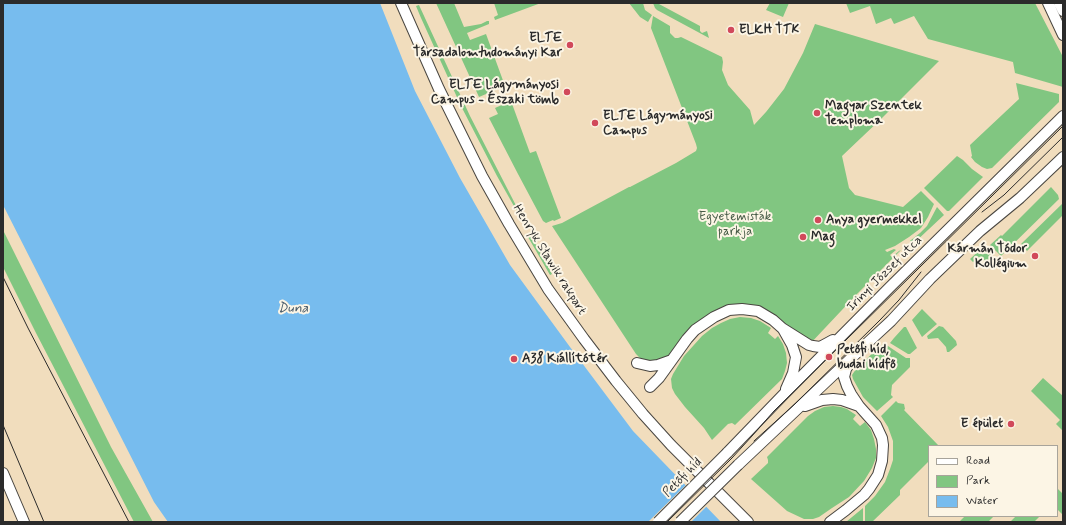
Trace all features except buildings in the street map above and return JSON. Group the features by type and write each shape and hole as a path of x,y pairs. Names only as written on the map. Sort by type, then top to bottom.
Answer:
{"main road":[{"name":"Henryk Sławik rakpart","path":"401,3 439,89 482,176 548,289 598,357 643,414 748,522"},
{"path":"1048,3 1060,21 1063,35"},
{"path":"1059,3 1063,11"},
{"name":"Irinyi József utca","path":"727,453 955,222 1063,116"},
{"path":"680,522 738,464 854,356 930,279 1063,157"},
{"path":"650,387 659,378 687,338 695,330 714,317 729,310 742,308 758,311 809,345 817,347 822,346 844,334"},
{"path":"782,328 792,345 796,356 793,373 784,394"},
{"path":"830,522 864,495 878,475 882,461 883,445 880,432 876,424 859,406 851,394 844,377 846,369 854,356"},
{"path":"637,363 650,366 672,360"},
{"path":"799,408 822,400 833,399 842,400 859,406"},
{"name":"Petőfi híd","path":"658,522 727,453"},
{"path":"3,473 24,522"}],"green space":[{"path":"436,3 454,3 464,27 489,21 489,24 467,33 470,40 486,34 505,86 479,97"},
{"path":"494,3 541,3 495,20 494,17 498,15"},
{"path":"629,3 643,3 645,10 652,15 648,22 640,17"},
{"path":"653,3 659,3 700,26 700,31 702,33 707,31 709,38 657,10"},
{"path":"770,3 789,3 783,17 766,10"},
{"path":"846,3 1035,3 1063,57 1063,87 1015,73 1013,62 928,39 914,16 894,24 891,18 876,24 870,6 850,13"},
{"path":"419,5 470,116 526,225 524,224 497,176 461,106 416,6"},
{"name":"Egyetemisták parkja","path":"653,16 670,26 670,33 675,38 681,37 722,57 722,70 728,85 750,110 754,125 784,89 803,53 815,24 939,61 842,156 849,188 855,195 903,207 921,191 934,204 921,228 895,246 885,250 887,252 894,249 896,250 890,255 892,257 901,250 809,345 758,311 714,317 672,360 650,362 643,361 636,354 552,226 562,223 696,151 696,144 651,28"},
{"path":"1016,83 1059,94 1059,102 992,168 987,169 975,162 971,157 970,145 1019,99"},
{"path":"511,101 530,153 536,151 561,218 554,221 553,220 546,223 543,221 489,118 498,114 495,108"},
{"path":"957,156 983,177 949,211 947,211 924,188"},
{"path":"1051,187 1058,195 1059,199 1001,256 990,245 1001,235 1002,236"},
{"path":"1063,203 1063,215 1027,251 1021,244"},
{"path":"937,207 944,215 913,244 910,241 927,226"},
{"path":"3,230 111,447 153,522 134,522 36,333 3,267"},
{"path":"530,235 552,274 550,275 528,237"},
{"path":"982,248 984,248 997,261 976,260 973,262 970,259"},
{"path":"922,309 937,324 922,337 912,320"},
{"path":"740,317 760,321 771,328 768,333 775,339 778,336 786,353 787,363 782,379 735,425 732,423 728,424 712,440 704,428 675,394 672,388 671,379 684,356 702,336 721,323"},
{"path":"939,326 943,327 956,341 957,345 949,352 947,352 946,347 938,338 928,339 927,336"},
{"path":"904,327 906,327 917,348 910,354 890,343"},
{"path":"883,344 906,358 910,358 910,367 892,385 891,395 893,397 877,411 863,397 852,375 858,367"},
{"path":"1043,378 1063,396 1063,431 1056,424 1060,420 1031,391"},
{"path":"896,401 904,404 904,410 938,445 928,445 928,462 900,490 900,495 872,522 865,522 865,506 875,496 885,482 893,460 893,441 888,427 881,416"},
{"path":"833,406 847,409 856,415 853,419 860,426 865,422 871,430 874,439 876,458 864,481 849,497 819,517 804,519 787,511 751,479 768,463 767,457 808,416 824,407"},
{"path":"1058,489 1063,494 1063,515 1058,510"},
{"path":"863,508 863,522 846,522"},
{"path":"964,517 993,517 988,522 959,522"},
{"path":"1015,517 1039,517 1034,522 1010,522"}],"water":[{"name":"Duna","path":"3,3 380,3 415,91 460,178 510,265 633,431 721,522 168,522 154,502 3,205"}],"pier":[{"path":"687,484 708,505 691,522 648,522"}],"tram line":[{"path":"667,522 732,458 774,411 1063,126"},
{"path":"982,212 1004,195 1063,137"},
{"path":"754,441 795,404 880,320 899,300 921,272"},
{"path":"3,277 129,522"},
{"path":"3,425 44,522"}],"place":[{"name":"ELKH TTK","path":"731,30"},
{"name":"ELTE Társadalomtudományi Kar","path":"570,45"},
{"name":"ELTE Lágymányosi Campus - Északi tömb","path":"567,92"},
{"name":"Magyar Szentek Temploma","path":"817,113"},
{"name":"ELTE Lágymányosi Campus","path":"595,123"},
{"name":"Anya gyermekkel","path":"818,220"},
{"name":"Mag","path":"803,237"},
{"name":"Kármán Tódor Kollégium","path":"1035,256"},
{"name":"Petőfi híd, budai hídfő","path":"829,357"},
{"name":"A38 Kiállítótér","path":"514,359"},
{"name":"E épület","path":"1011,424"}]}
